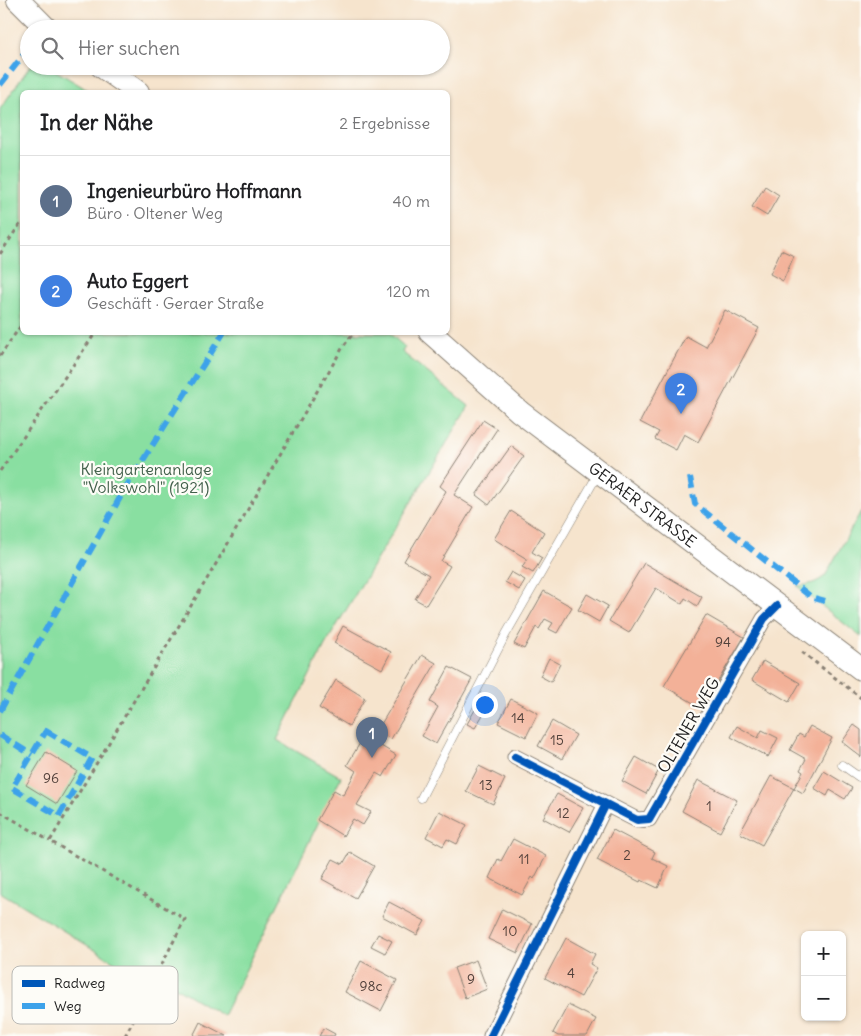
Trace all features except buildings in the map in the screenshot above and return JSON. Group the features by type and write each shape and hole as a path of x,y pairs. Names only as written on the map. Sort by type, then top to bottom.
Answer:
{"main road":[{"path":"18,0 38,20"},
{"path":"114,75 135,90"},
{"name":"GERAER STRASSE","path":"433,335 520,412 861,669"}],"street":[{"name":"OLTENER WEG","path":"515,757 637,820 649,819 764,619 777,606"},
{"path":"491,1036 606,804"}],"lane":[{"path":"421,798 506,634 599,472"},
{"path":"842,765 859,777 861,774"}],"path":[{"path":"0,254 20,224"},
{"path":"0,356 20,327"},
{"path":"0,471 94,335"},
{"path":"50,841 210,574 342,347 352,335"},
{"path":"0,812 185,919 161,966"},
{"path":"125,1036 131,1024"}],"green space":[{"name":"Kleingartenanlage \"Volkswohl\" (1921)","path":"24,75 63,75 88,90 20,90 20,335 391,335 405,347 402,352 469,406 325,645 277,740 341,777 223,1016 178,989 178,966 121,966 0,892 0,109"},
{"path":"861,511 861,637 797,586 812,583 825,576"}],"marked path":[{"path":"0,85 20,59"},
{"path":"0,711 126,487 222,335"},
{"path":"690,477 695,504 811,597 825,601"},
{"path":"46,731 92,758 59,816 12,788 46,731"},
{"path":"0,735 32,755"}],"cycle path":[{"path":"515,757 637,820 649,819 764,619 777,606"},
{"path":"491,1036 606,804"}],"place":[{"name":"Auto Eggert","path":"681,414"},
{"name":"Ingenieurbüro Hoffmann","path":"372,758"}]}
